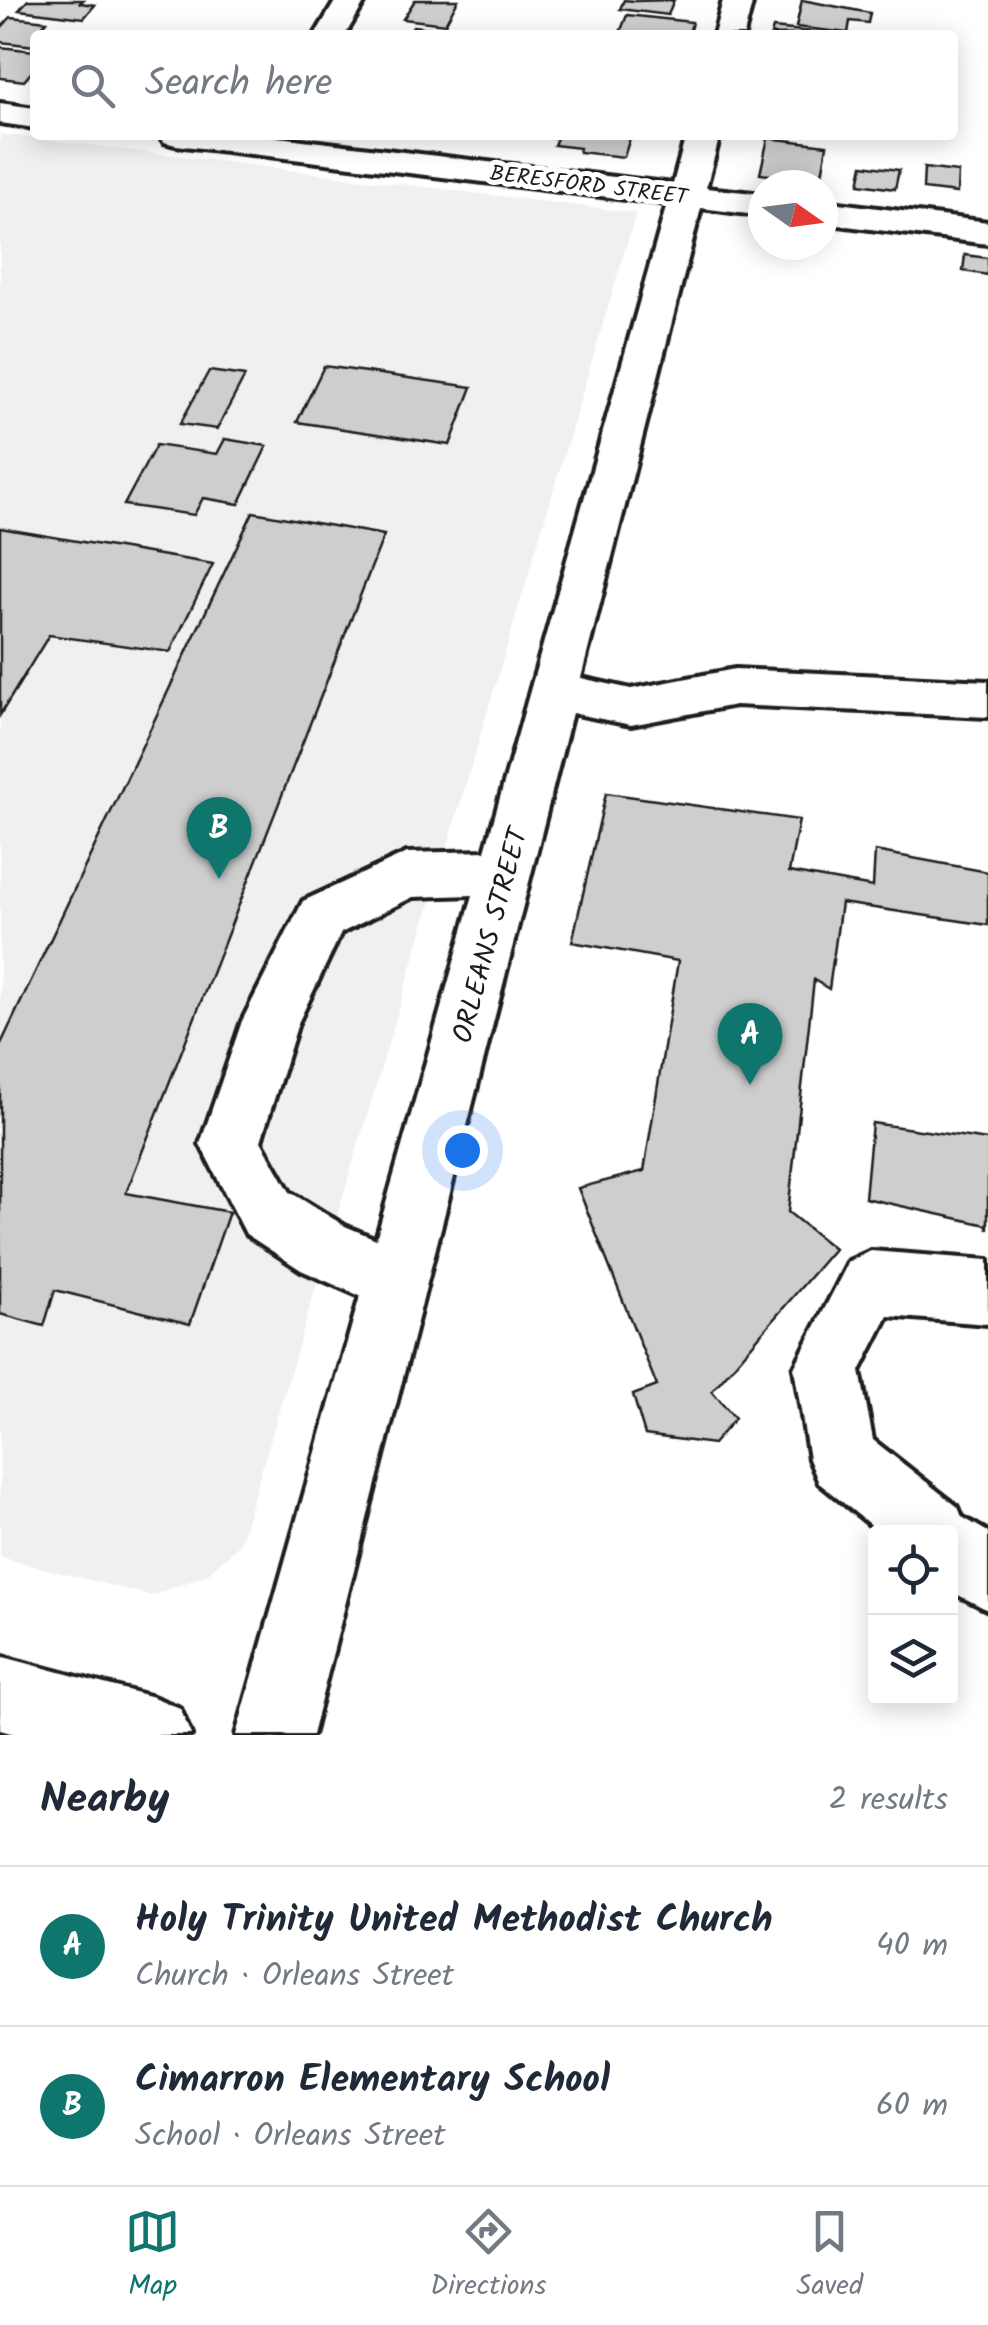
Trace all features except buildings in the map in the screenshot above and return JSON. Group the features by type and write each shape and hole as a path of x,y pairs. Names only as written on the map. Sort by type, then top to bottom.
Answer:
{"street":[{"path":"333,30 352,0"},
{"path":"730,30 738,0"},
{"path":"0,113 30,117"},
{"name":"BERESFORD STREET","path":"266,140 748,203"},
{"name":"ORLEANS STREET","path":"274,1735 702,140"},
{"path":"838,214 988,232"},
{"path":"554,690 631,707 735,687 988,699"},
{"path":"396,1280 323,1248 268,1213 230,1144 270,1020 322,916 407,876 506,872"},
{"path":"924,1525 843,1458 827,1368 871,1283 988,1292"},
{"path":"958,1553 988,1574"},
{"path":"0,1693 153,1735"}],"shaded area":[{"path":"0,134 636,213 239,1545 206,1575 151,1596 0,1557"}],"place":[{"name":"Cimarron Elementary School","path":"219,879"},
{"name":"Holy Trinity United Methodist Church","path":"750,1085"}]}
